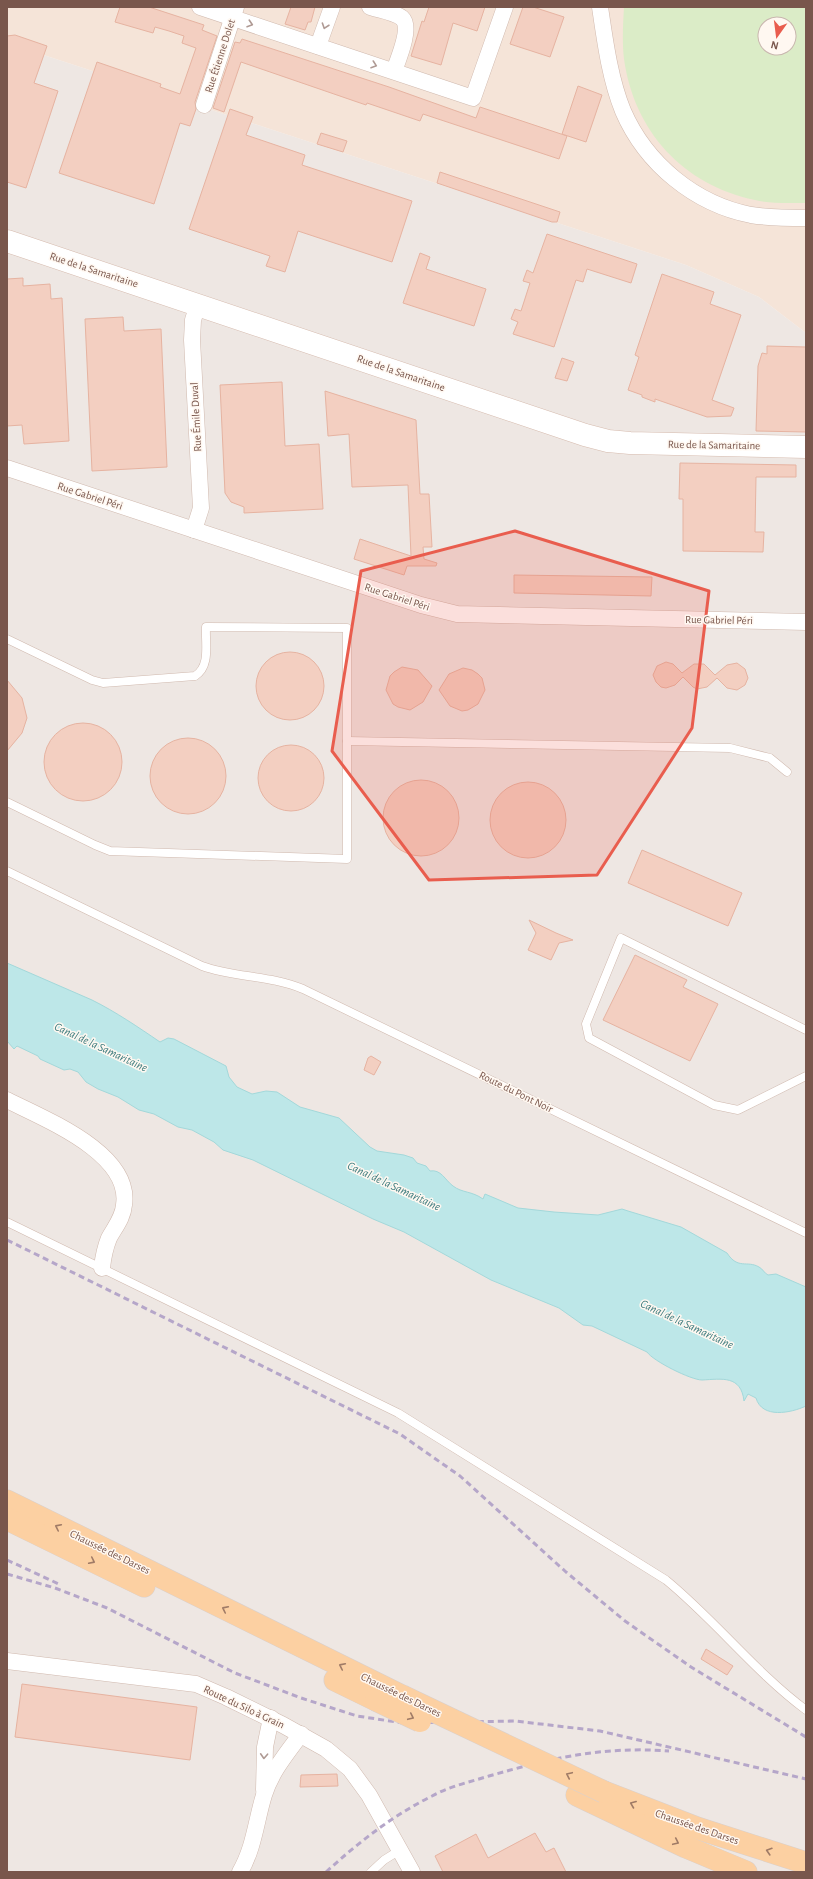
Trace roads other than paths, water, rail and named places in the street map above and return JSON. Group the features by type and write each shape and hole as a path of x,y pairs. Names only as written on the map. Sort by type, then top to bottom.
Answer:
{"main road":[{"name":"Chaussée des Darses","path":"7,1501 402,1696 604,1792 697,1828 806,1863"},
{"name":"Chaussée des Darses","path":"7,1519 376,1700 577,1796 702,1854 746,1872"}],"street":[{"path":"200,7 234,12 318,46 473,98 505,7"},
{"path":"318,46 332,7"},
{"path":"370,7 400,17 405,23 406,32 394,71"},
{"path":"589,7 604,33"},
{"path":"600,7 615,83 623,110 643,145 655,161 672,177 701,196 731,209 771,218 806,218"},
{"name":"Rue Étienne Dolet","path":"204,105 234,12"},
{"name":"Rue de la Samaritaine","path":"7,241 597,438 619,442 646,444 806,446"},
{"name":"Rue Émile Duval","path":"194,530 201,508 192,340 193,320 198,304"},
{"name":"Rue Gabriel Péri","path":"7,468 422,605 457,614 806,622"},
{"path":"7,1100 85,1142 104,1157 116,1172 123,1189 125,1204 121,1218 106,1246 102,1268"},
{"name":"Route du Silo à Grain","path":"7,1661 187,1682 210,1690 301,1734 334,1755 354,1773 369,1794 412,1872"},
{"path":"264,1795 264,1747 270,1718"},
{"path":"240,1872 252,1846 264,1795 276,1770 301,1734"},
{"path":"702,1854 733,1872"}],"lane":[{"path":"7,639 92,680 103,683 195,676 205,663 206,627 347,628 347,858 110,851 95,846 7,802"},
{"path":"347,741 730,748 747,751 770,758 787,772"},
{"name":"Route du Pont Noir","path":"7,871 192,962 218,972 270,978 303,989 806,1233"},
{"path":"806,1030 621,938 586,1024 589,1038 714,1104 738,1110 806,1076"},
{"path":"7,1222 398,1413 481,1463 666,1580 686,1597 758,1669 806,1710"},
{"path":"371,1872 384,1860 400,1850"}],"water":[{"name":"Canal de la Samaritaine","path":"7,963 92,1000 135,1025 160,1042 168,1038 174,1039 226,1066 229,1077 237,1087 252,1094 266,1091 277,1092 300,1107 339,1118 370,1147 377,1151 404,1155 413,1158 417,1163 426,1166 430,1171 440,1173 453,1186 460,1190 483,1199 485,1194 518,1208 598,1215 622,1209 681,1227 727,1253 731,1258 739,1263 755,1265 768,1275 776,1274 806,1287 806,1406 793,1411 771,1412 764,1409 759,1405 756,1398 748,1394 744,1401 739,1387 729,1380 702,1380 681,1374 664,1365 647,1352 592,1326 583,1325 559,1308 491,1280 404,1232 373,1219 253,1160 223,1150 214,1142 192,1130 178,1127 154,1114 139,1110 118,1097 98,1089 86,1082 78,1072 70,1069 64,1070 17,1046 14,1049 7,1041"}],"railway":[{"path":"7,1240 400,1434 460,1476 566,1572 625,1621 691,1667 806,1737"},
{"path":"7,1560 61,1585"},
{"path":"7,1574 55,1588 107,1608 235,1673 301,1698 357,1716 403,1723 515,1721 600,1731 806,1779"},
{"path":"326,1872 363,1840 403,1812 453,1787 534,1764 578,1755 622,1750 669,1751"}]}
